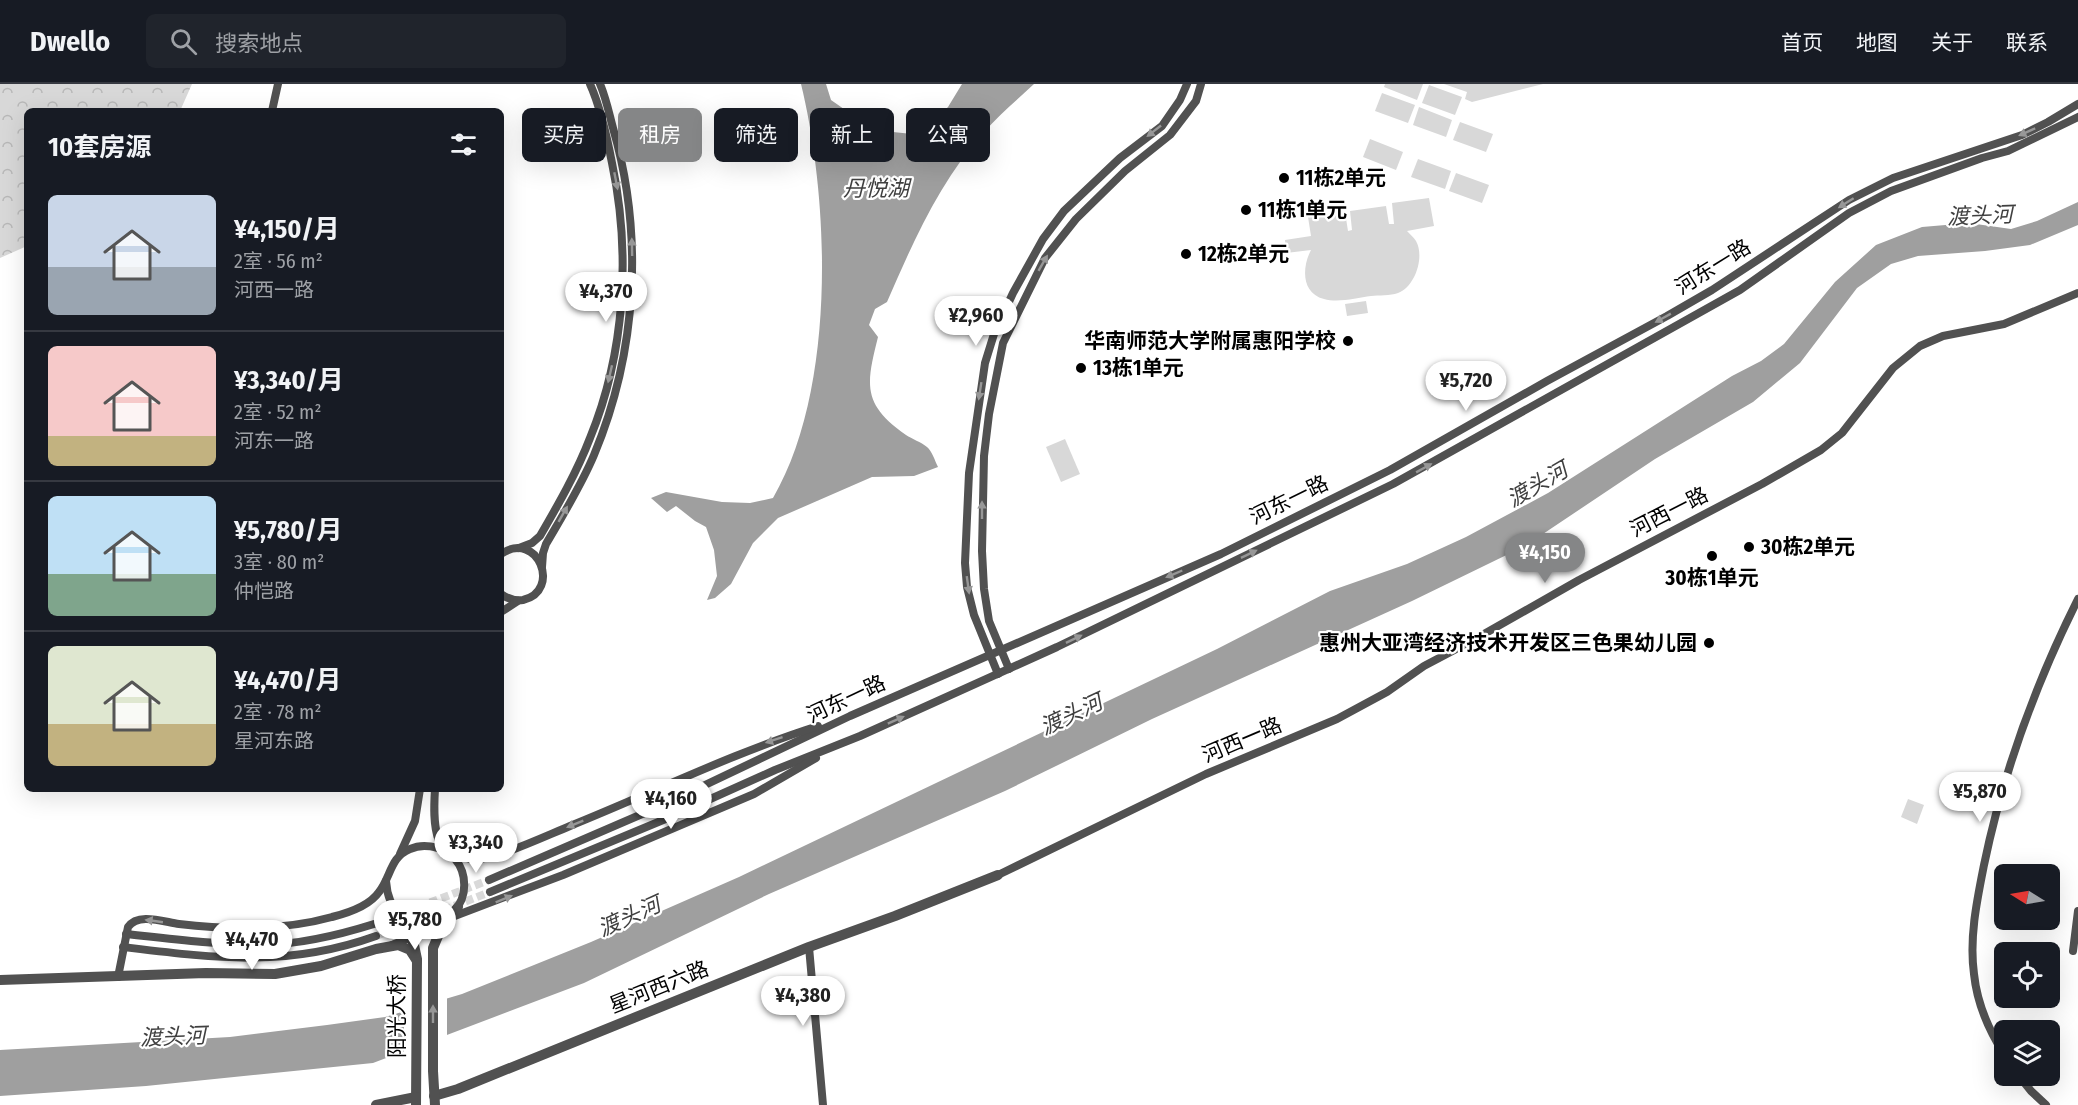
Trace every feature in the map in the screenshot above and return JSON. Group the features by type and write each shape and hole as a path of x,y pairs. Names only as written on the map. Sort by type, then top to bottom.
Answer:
{"street":[{"path":"273,108 278,84"},
{"path":"504,552 532,543 540,536 580,463 601,408 620,325 622,220 608,144 590,84"},
{"path":"504,610 535,593 540,586 543,578 543,553 546,544 593,457 603,429 615,392 628,327 632,289 631,227 618,144 600,84"},
{"path":"998,674 974,615 967,587 965,543 969,473 976,414 985,363 994,334 1026,267 1064,211 1119,158 1162,126 1180,100 1187,84"},
{"path":"1010,669 989,621 984,589 982,496 989,414 1003,343 1045,258 1076,219 1108,187 1170,135 1196,100 1201,84"},
{"name":"河东一路","path":"489,880 663,805 850,716 989,654 1221,554 1390,470 1712,290 1849,200 1893,178 2022,135 2078,104"},
{"name":"河东一路","path":"490,892 843,743 1010,669 1393,484 1740,290 1866,203 1915,182 2008,151 2078,117"},
{"name":"河西一路","path":"998,875 1206,774 1337,719 1387,692 1424,666 1579,580 1772,479 1821,450 1842,433 1893,368 1920,346 1943,336 2004,324 2078,293"},
{"path":"519,548 535,555 542,567"},
{"path":"504,596 511,600 520,600"},
{"path":"1994,1036 1978,999 1973,973 1978,895 1998,804 2010,765 2043,674 2078,599"},
{"path":"398,856 410,849 423,846 435,847 471,859 500,854 606,812 750,749 850,716"},
{"path":"386,880 387,894 392,906 401,916 413,923 427,924 444,920 563,875 754,794 843,743"},
{"path":"118,977 129,924 137,920 238,928 283,926 333,917 367,903 378,893 386,880 390,867 415,821 420,792"},
{"path":"0,980 206,973 275,974 321,966 412,938 444,920 458,907 463,895 463,877 456,860 439,840 436,829 435,792"},
{"name":"星河西六路","path":"434,1100 809,947 998,875"},
{"path":"2073,951 2078,911"},
{"name":"阳光大桥","path":"401,916 412,938 417,961 416,1101"},
{"name":"阳光大桥","path":"434,1100 433,957 436,938 444,920"},
{"path":"126,934 267,945 328,937 374,924"},
{"path":"123,947 232,959 283,958 324,951 376,936"},
{"path":"376,949 403,946 410,950 417,961"},
{"path":"809,947 823,1105"},
{"path":"2027,1086 2046,1105"},
{"path":"376,1105 416,1101"}],"green space":[{"path":"0,84 192,84 181,108 24,108 24,247 0,258"},
{"path":"1385,84 1423,84 1417,100 1384,87"},
{"path":"1444,84 1543,84 1472,102 1465,99 1467,92"},
{"path":"1429,85 1462,97 1455,115 1422,103"},
{"path":"1382,93 1415,105 1408,123 1375,111"},
{"path":"1419,107 1452,120 1446,137 1413,125"},
{"path":"1460,122 1493,134 1486,152 1453,140"},
{"path":"1370,139 1403,152 1396,170 1363,157"},
{"path":"1418,159 1451,171 1445,189 1411,177"},
{"path":"1456,173 1489,185 1482,203 1449,191"},
{"path":"1429,198 1434,226 1407,231 1419,248 1419,263 1414,278 1404,290 1398,293 1341,300 1324,299 1316,296 1307,285 1305,271 1311,250 1286,253 1285,240 1311,236 1308,217 1345,212 1348,231 1352,230 1350,211 1386,206 1389,224 1394,224 1392,203"},
{"path":"1366,301 1368,313 1347,316 1345,304"},
{"path":"1065,439 1080,474 1061,482 1046,447"},
{"path":"1908,799 1924,805 1917,824 1901,817"}],"water":[{"name":"丹悦湖","path":"801,84 826,84 831,100 842,108 810,108 810,127"},
{"name":"丹悦湖","path":"962,84 1034,84 990,126 990,108 947,108"},
{"name":"丹悦湖","path":"894,132 906,133 906,162 960,162 929,213 887,302 875,309 869,325 878,337 870,381 875,403 892,424 929,449 938,467 914,476 872,477 778,518 753,543 731,584 715,598 707,600 717,576 714,550 706,527 676,506 667,512 651,498 666,492 722,502 750,503 773,498 793,454 808,404 817,351 822,295 818,184 815,162 894,162"},
{"path":"2078,202 2078,225 2030,245 1918,256 1891,264 1857,288 1800,363 1753,402 1655,459 1525,546 1412,601 1152,719 1005,791 769,894 584,983 373,1063 146,1086 0,1096 0,1050 230,1037 385,1017 462,994 591,942 739,877 1217,649 1330,591 1407,564 1466,537 1548,493 1732,376 1761,361 1784,344 1835,282 1876,245 1922,227 1969,223 2011,229 2037,221"}],"pier":[{"path":"447,995 447,1039 404,1055 404,1008"}],"tunnel":[{"path":"374,924 489,880"},
{"path":"376,936 490,892"}],"place":[{"name":"11栋2单元","path":"1284,178"},
{"name":"11栋1单元","path":"1246,210"},
{"name":"12栋2单元","path":"1186,254"},
{"name":"华南师范大学附属惠阳学校","path":"1348,341"},
{"name":"13栋1单元","path":"1081,368"},
{"name":"30栋2单元","path":"1749,547"},
{"name":"30栋1单元","path":"1712,556"},
{"name":"惠州大亚湾经济技术开发区三色果幼儿园","path":"1709,643"}],"water label":[{"name":"渡头河","path":"1980,215"},
{"name":"渡头河","path":"1537,484"},
{"name":"渡头河","path":"1071,714"},
{"name":"渡头河","path":"629,916"},
{"name":"渡头河","path":"173,1036"}]}
